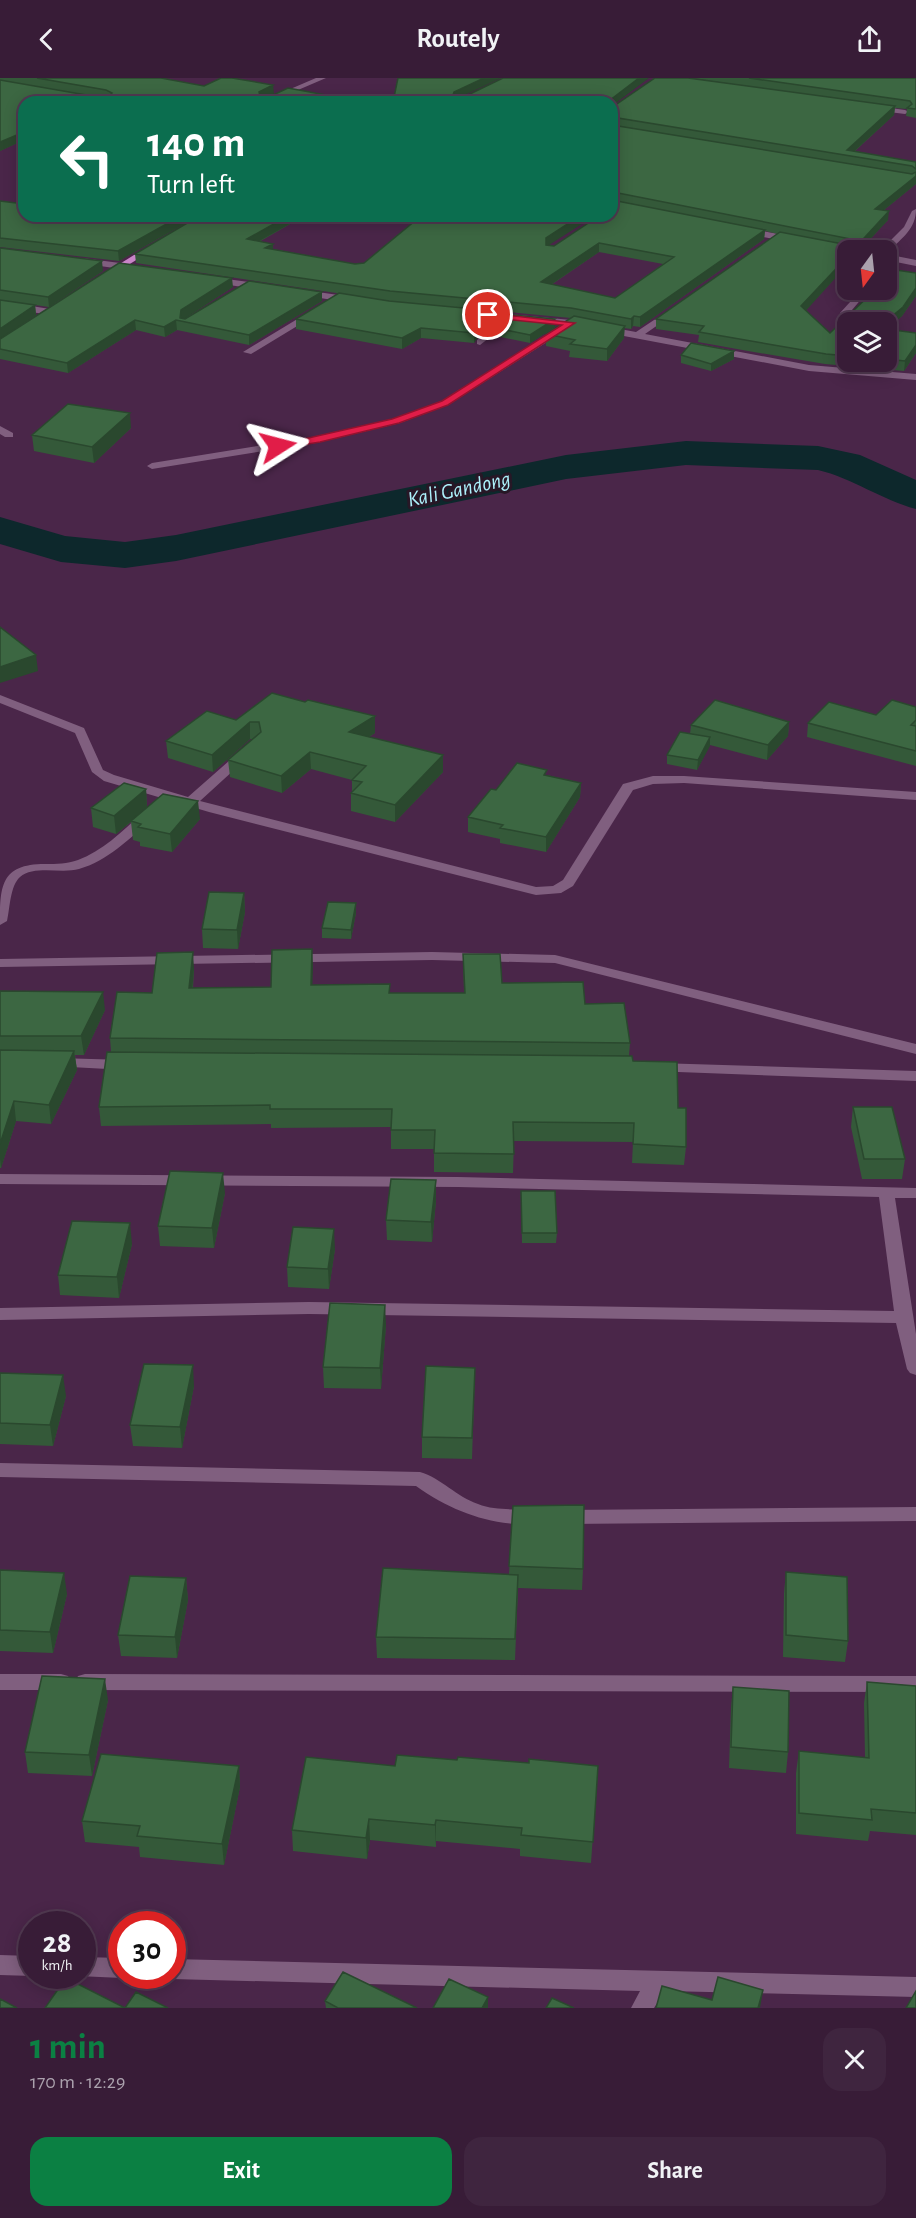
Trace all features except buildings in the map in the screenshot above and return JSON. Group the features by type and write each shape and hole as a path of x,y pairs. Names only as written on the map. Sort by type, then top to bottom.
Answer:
{"main road":[{"path":"93,283 160,242"},
{"path":"34,323 54,309"}],"street":[{"path":"278,96 322,78"},
{"path":"870,107 905,112"},
{"path":"897,243 916,211"},
{"path":"731,228 807,243"},
{"path":"767,243 776,237"},
{"path":"897,259 916,263"},
{"path":"74,260 143,270"},
{"path":"201,278 270,288"},
{"path":"229,296 247,285"},
{"path":"292,291 359,301"},
{"path":"328,304 338,298"},
{"path":"846,312 856,300"},
{"path":"637,336 684,303"},
{"path":"0,304 54,309"},
{"path":"248,352 318,310"},
{"path":"465,314 571,323 809,368 916,377"},
{"path":"480,342 510,317"},
{"path":"152,466 320,439 396,421 445,403 571,323"},
{"path":"0,699 80,731 98,772 163,804 191,802 536,891 556,890 568,883 628,787 640,783 662,780 708,782 916,796"},
{"path":"191,802 256,744"},
{"path":"0,921 10,881 16,874 27,870 76,866 117,842 163,804"},
{"path":"0,963 432,956 555,959 916,1048"},
{"path":"44,1063 145,1065"},
{"path":"642,1068 916,1076"},
{"path":"0,1179 221,1178 916,1193"},
{"path":"885,1192 903,1317 913,1345 916,1369"},
{"path":"0,1314 309,1308 903,1317"},
{"path":"0,1470 420,1479 465,1509 500,1518 916,1514"},
{"path":"0,1682 916,1684"},
{"path":"0,1965 18,1966"},
{"path":"186,1969 916,1987"},
{"path":"642,2008 659,1980"}],"waterway":[{"name":"Kali Gandong","path":"0,530 61,549 125,555 176,548 566,467 686,453 818,458 845,464 916,496"}],"route":[{"path":"278,446 320,439 396,421 445,403 571,323 488,315"}]}
